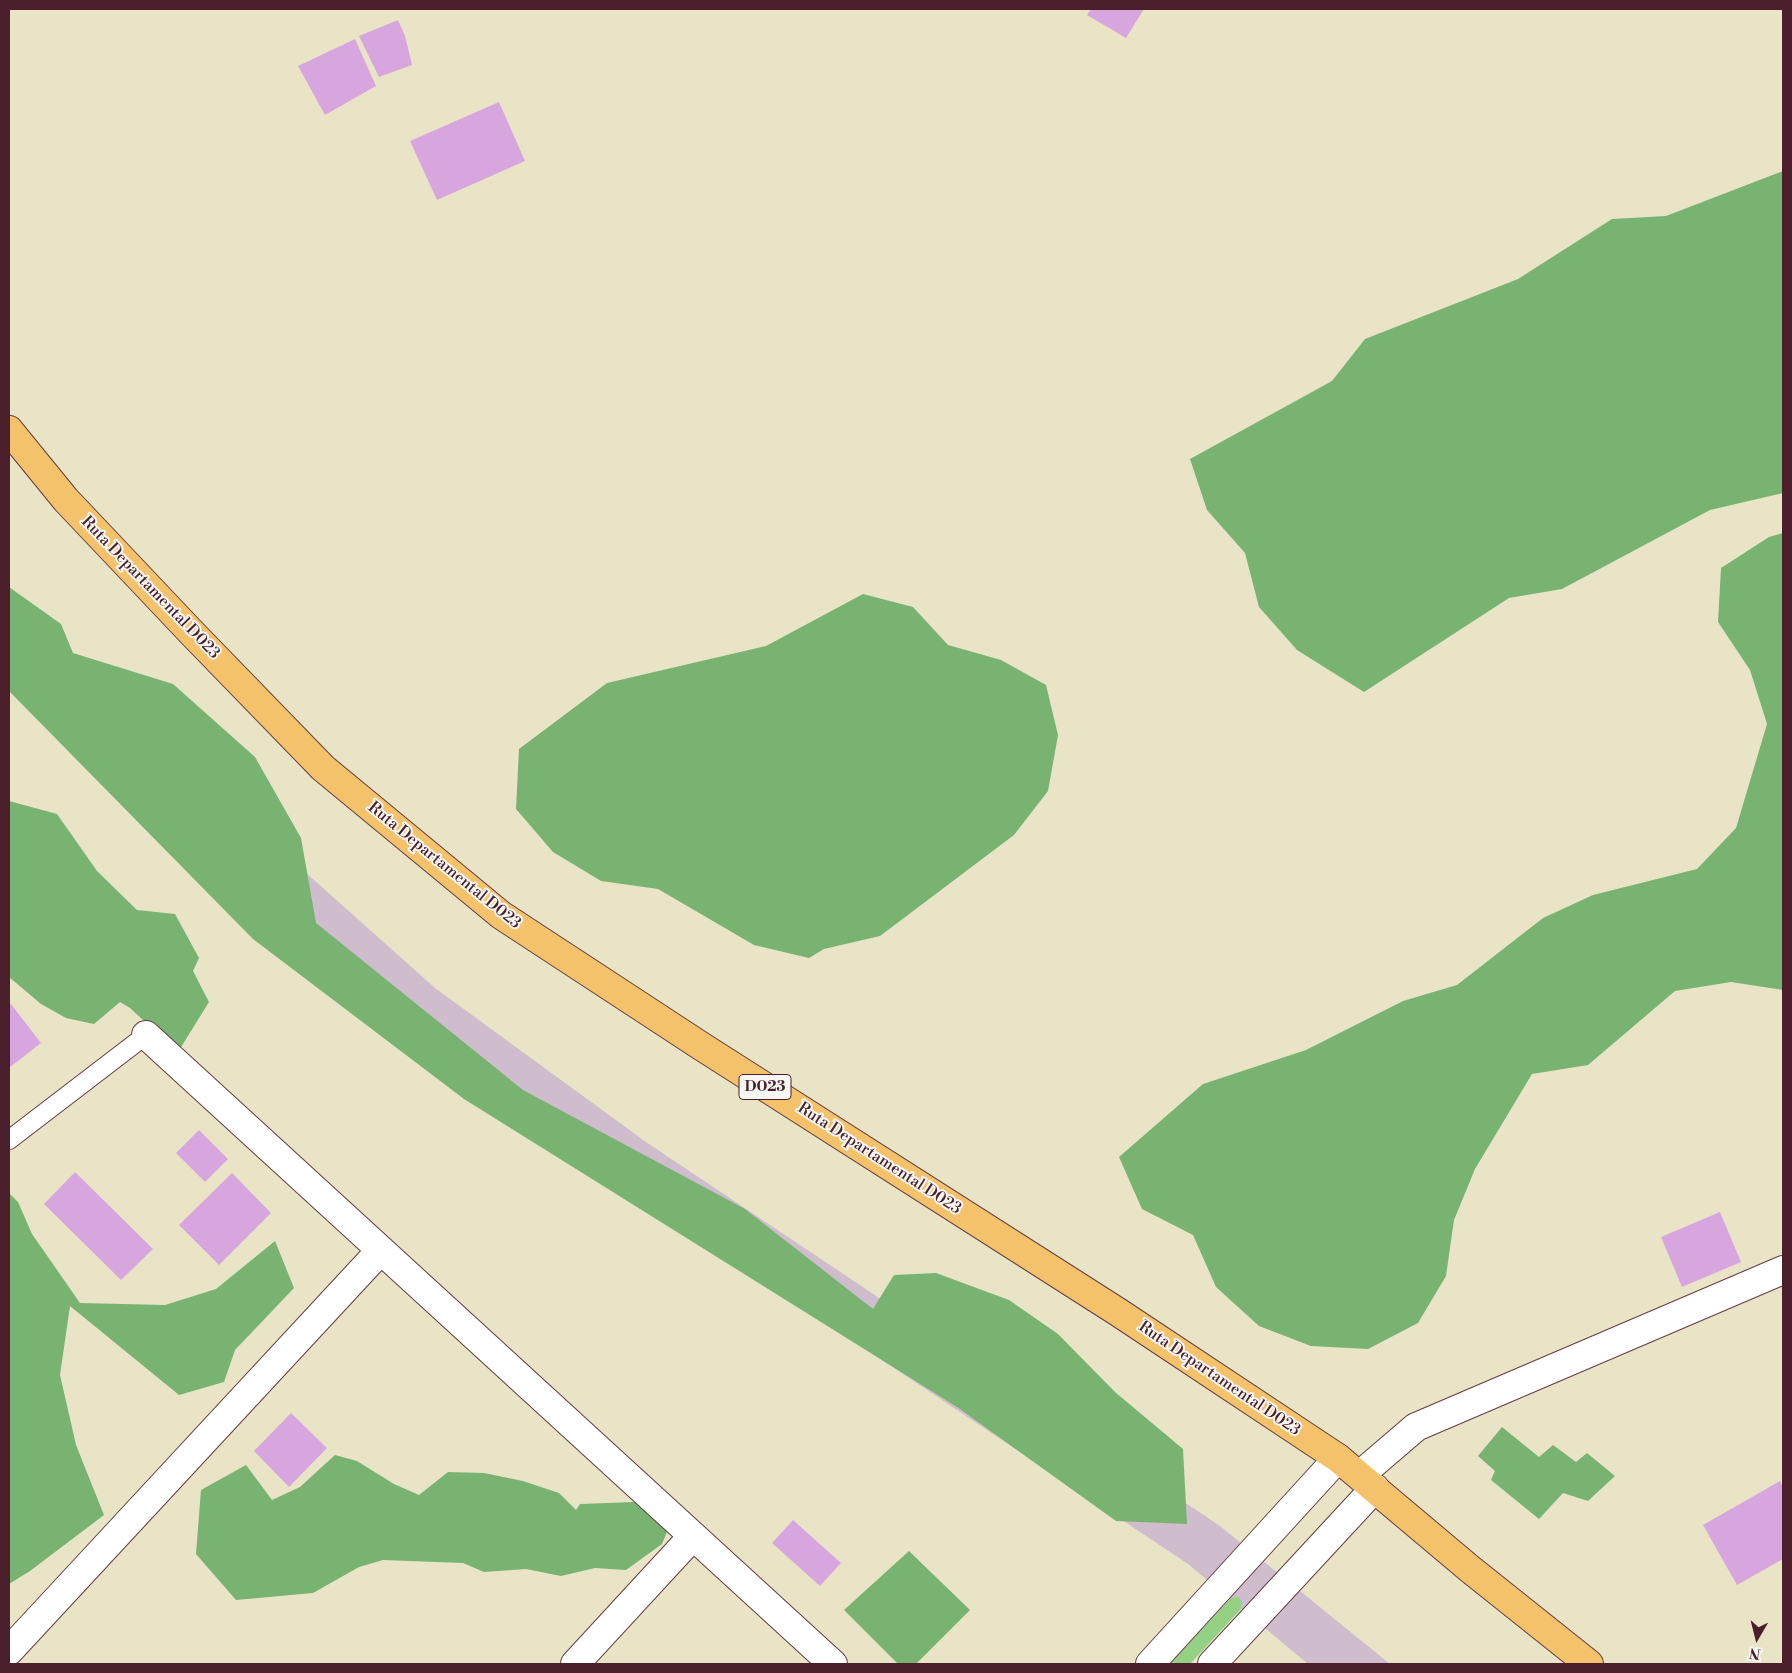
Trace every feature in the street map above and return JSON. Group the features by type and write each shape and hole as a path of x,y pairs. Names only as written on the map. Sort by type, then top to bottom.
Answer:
{"main road":[{"name":"Ruta Departamental D023","path":"9,430 66,500 323,768 501,915 701,1046 1118,1312 1338,1458 1470,1569 1588,1664"}],"street":[{"path":"146,1035 833,1664"},
{"path":"9,1651 381,1250"},
{"path":"1212,1664 1416,1427 1783,1270"},
{"path":"1150,1664 1338,1458"},
{"path":"575,1664 693,1536"}],"lane":[{"path":"9,1140 146,1035"}],"shaded area":[{"path":"9,606 435,988 646,1142 1220,1526 1390,1664 1308,1664 1188,1564 618,1184 397,1024 9,679"}],"green space":[{"path":"1783,171 1783,493 1710,510 1562,589 1509,598 1364,692 1297,650 1259,607 1245,553 1207,510 1190,459 1332,381 1365,339 1518,279 1612,219 1666,216"},
{"path":"1783,533 1783,990 1731,982 1675,991 1588,1065 1532,1074 1475,1169 1454,1220 1446,1276 1418,1323 1368,1349 1311,1346 1259,1326 1216,1287 1193,1235 1142,1209 1119,1157 1203,1084 1306,1050 1403,1001 1457,985 1543,918 1593,895 1697,869 1736,828 1767,724 1750,670 1718,622 1721,568 1769,537"},
{"path":"9,587 61,624 73,653 173,684 255,757 301,838 316,923 523,1090 745,1209 873,1309 894,1275 936,1273 1009,1300 1058,1334 1115,1392 1183,1449 1187,1524 1116,1521 957,1407 464,1099 253,939 9,691"},
{"path":"863,594 913,607 948,645 1001,660 1046,685 1058,735 1048,791 1014,835 880,936 824,949 809,958 754,945 658,889 601,881 553,852 516,809 519,749 607,683 766,646"},
{"path":"9,801 57,814 97,871 137,910 175,914 199,958 193,971 209,1002 178,1052 130,1008 120,1002 94,1024 66,1018 41,1004 9,977"},
{"path":"9,1193 18,1202 32,1234 80,1303 165,1305 216,1289 275,1241 294,1288 235,1350 224,1382 179,1395 70,1306 60,1375 76,1445 104,1515 30,1571 9,1584"},
{"path":"1502,1427 1539,1457 1553,1445 1576,1462 1587,1453 1615,1476 1588,1501 1563,1493 1539,1519 1491,1480 1495,1471 1478,1456"},
{"path":"335,1455 357,1461 394,1484 419,1495 448,1472 484,1473 523,1481 559,1493 576,1510 580,1504 634,1502 671,1522 662,1544 626,1570 595,1568 561,1576 526,1569 484,1572 463,1563 383,1560 359,1567 313,1593 236,1600 196,1554 201,1490 246,1465 272,1500 300,1487"},
{"path":"909,1551 970,1610 916,1664 898,1664 844,1610"},
{"path":"1238,1597 1242,1601 1241,1609 1190,1664 1170,1664 1230,1599"}],"building":[{"path":"1091,9 1144,9 1126,38 1087,15"},
{"path":"398,20 405,36 412,65 379,77 359,36"},
{"path":"355,39 376,86 325,115 298,66"},
{"path":"499,102 525,161 437,200 410,141"},
{"path":"11,1004 41,1043 9,1068 9,1006"},
{"path":"199,1130 228,1159 205,1182 176,1153"},
{"path":"75,1172 153,1249 121,1280 44,1204"},
{"path":"232,1173 271,1213 219,1265 179,1225"},
{"path":"1720,1212 1741,1262 1682,1287 1661,1237"},
{"path":"291,1413 327,1448 289,1487 254,1451"},
{"path":"1780,1481 1783,1487 1783,1559 1737,1585 1703,1525"},
{"path":"793,1520 841,1563 820,1586 772,1543"}]}
